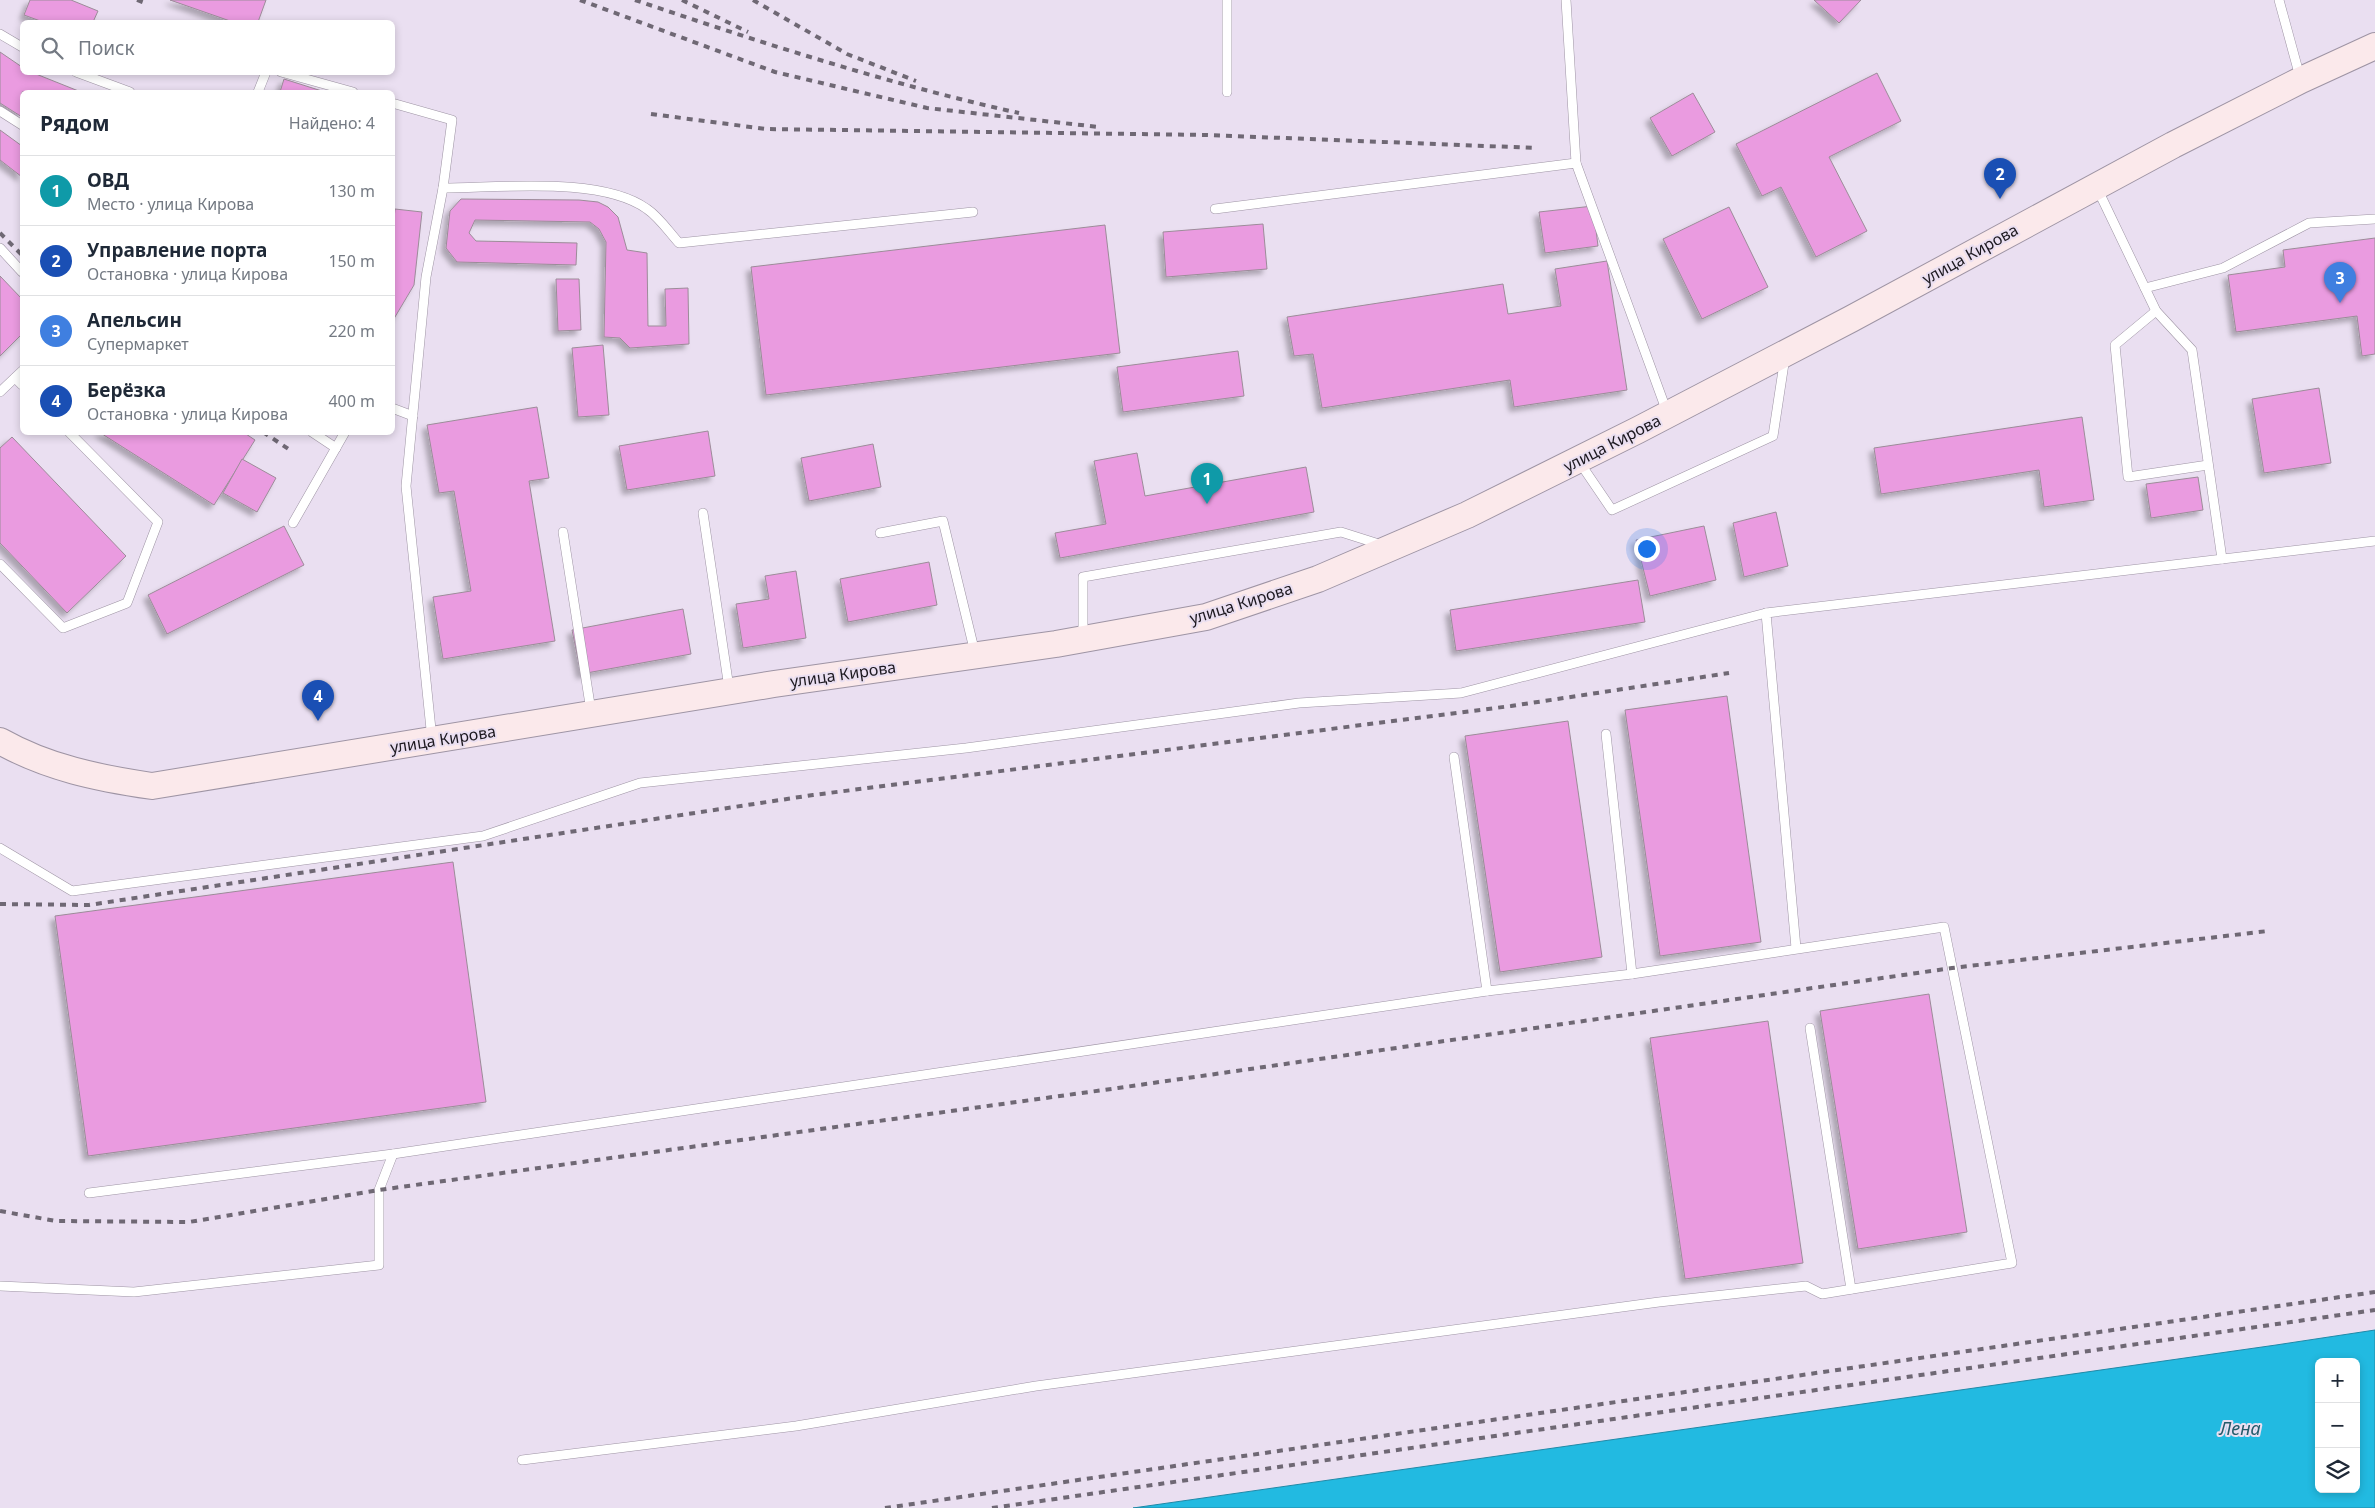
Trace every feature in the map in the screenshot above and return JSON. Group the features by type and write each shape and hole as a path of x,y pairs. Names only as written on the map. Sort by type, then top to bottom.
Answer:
{"main road":[{"name":"улица Кирова","path":"0,741 19,751 92,777 152,786 730,691 1083,639 1206,617 1318,579 1468,516 1786,353 2096,186 2301,80 2375,46"}],"lane":[{"path":"1227,0 1227,92"},
{"path":"1566,0 1576,163 1668,415"},
{"path":"2279,0 2301,80"},
{"path":"0,34 20,46"},
{"path":"84,75 125,90"},
{"path":"259,90 265,75"},
{"path":"292,75 346,90"},
{"path":"395,104 452,120 443,188 426,276 406,486 432,740"},
{"path":"0,111 20,124"},
{"path":"1215,209 1576,163"},
{"path":"2096,186 2156,311 2192,350 2222,559"},
{"path":"443,188 586,187 623,196 648,209 679,243 973,212"},
{"path":"2145,288 2223,268 2309,223 2375,219"},
{"path":"0,248 20,270"},
{"path":"2156,311 2115,345 2128,477 2208,465"},
{"path":"1578,460 1612,510 1773,436 1786,353"},
{"path":"0,392 20,373"},
{"path":"15,378 20,383"},
{"path":"395,409 413,416"},
{"path":"0,564 63,628 127,603 158,522 72,435"},
{"path":"316,435 336,448"},
{"path":"293,523 342,435"},
{"path":"703,513 730,691"},
{"path":"880,533 943,521 976,655"},
{"path":"563,532 591,714"},
{"path":"1083,639 1082,577 1341,532 1390,548"},
{"path":"0,848 72,891 287,860 483,836 640,783 966,748 1299,703 1461,693 1766,613 2375,541"},
{"path":"1766,613 1796,948"},
{"path":"1606,734 1632,974"},
{"path":"1454,757 1487,991"},
{"path":"89,1193 392,1154 1487,991 1632,974 1796,948 1944,928 2012,1263 1822,1294 1806,1286 1659,1302 1036,1386 796,1426 522,1460"},
{"path":"1810,1028 1850,1289"},
{"path":"0,1286 134,1292 379,1265 379,1190 392,1154"}],"water":[{"name":"Лена","path":"2375,1330 2375,1508 1133,1508 2276,1345"}],"building":[{"path":"30,0 71,0 98,11 94,20 38,20 24,15"},
{"path":"170,0 266,0 259,20 227,20"},
{"path":"1814,0 1861,0 1839,23"},
{"path":"0,52 20,66 20,75 38,75 76,90 20,90 20,116 0,103"},
{"path":"1877,73 1901,121 1829,157 1867,231 1816,257 1781,187 1762,196 1736,144"},
{"path":"284,79 319,90 281,90"},
{"path":"1693,93 1715,132 1672,156 1650,118"},
{"path":"0,130 20,145 20,175 0,160"},
{"path":"461,199 579,200 598,202 608,207 618,217 627,250 647,253 648,326 666,326 665,289 688,288 689,344 630,348 620,338 604,337 606,242 599,229 590,222 475,220 469,233 476,241 577,243 576,265 457,262 446,248 450,211"},
{"path":"1593,206 1598,246 1545,253 1539,212"},
{"path":"1729,207 1768,287 1702,319 1663,239"},
{"path":"395,209 422,212 414,285 395,317"},
{"path":"1263,224 1267,269 1166,277 1163,232"},
{"path":"1105,225 1120,353 766,395 751,267"},
{"path":"2375,238 2375,354 2362,356 2357,316 2236,332 2228,275 2285,267 2283,250"},
{"path":"1607,261 1627,390 1514,407 1510,380 1322,408 1313,354 1294,356 1287,317 1503,284 1508,314 1561,306 1555,269"},
{"path":"0,276 20,297 20,336 0,356"},
{"path":"556,279 579,279 581,330 558,331"},
{"path":"603,345 609,415 578,417 572,348"},
{"path":"1238,351 1244,396 1123,412 1117,367"},
{"path":"2319,388 2331,463 2264,473 2252,399"},
{"path":"537,407 549,478 529,481 555,641 443,659 433,597 471,591 454,491 439,493 427,425"},
{"path":"2082,417 2094,500 2044,507 2039,470 1881,494 1874,448"},
{"path":"708,431 715,476 627,490 619,446"},
{"path":"104,435 248,435 255,440 214,505"},
{"path":"12,437 126,556 67,613 0,543 0,448"},
{"path":"873,444 881,487 809,501 801,458"},
{"path":"1137,453 1145,496 1306,467 1314,512 1060,558 1055,533 1106,524 1094,461"},
{"path":"242,459 276,478 257,512 223,493"},
{"path":"2198,477 2203,510 2151,518 2146,484"},
{"path":"1776,512 1788,566 1744,577 1733,523"},
{"path":"284,526 304,565 167,634 148,595"},
{"path":"1704,526 1716,580 1650,596 1636,540"},
{"path":"929,562 937,605 848,622 840,579"},
{"path":"796,571 806,638 743,648 736,604 769,599 765,576"},
{"path":"1638,580 1645,622 1456,651 1450,610"},
{"path":"683,609 691,654 581,674 572,630"},
{"path":"1727,696 1761,942 1660,956 1625,710"},
{"path":"1568,721 1602,957 1500,972 1465,736"},
{"path":"453,862 486,1102 88,1156 55,916"},
{"path":"1929,994 1967,1232 1858,1249 1820,1011"},
{"path":"1768,1021 1803,1263 1685,1279 1650,1038"}],"railway":[{"path":"137,0 145,3"},
{"path":"580,0 775,72 927,108 1099,127"},
{"path":"635,0 826,62 970,102 1019,113"},
{"path":"682,0 748,32"},
{"path":"753,0 847,54 916,81"},
{"path":"651,114 766,129 1207,135 1537,148"},
{"path":"0,233 20,253"},
{"path":"268,435 290,450"},
{"path":"0,904 89,905 813,795 1511,706 1729,673"},
{"path":"0,1211 56,1221 189,1222 379,1190 1118,1088 1952,968 2268,931"},
{"path":"885,1508 2375,1292"},
{"path":"992,1508 2375,1310"}],"place":[{"name":"Управление порта","path":"2000,199"},
{"name":"Апельсин","path":"2340,303"},
{"name":"ОВД","path":"1207,504"},
{"name":"Берёзка","path":"318,721"}]}
